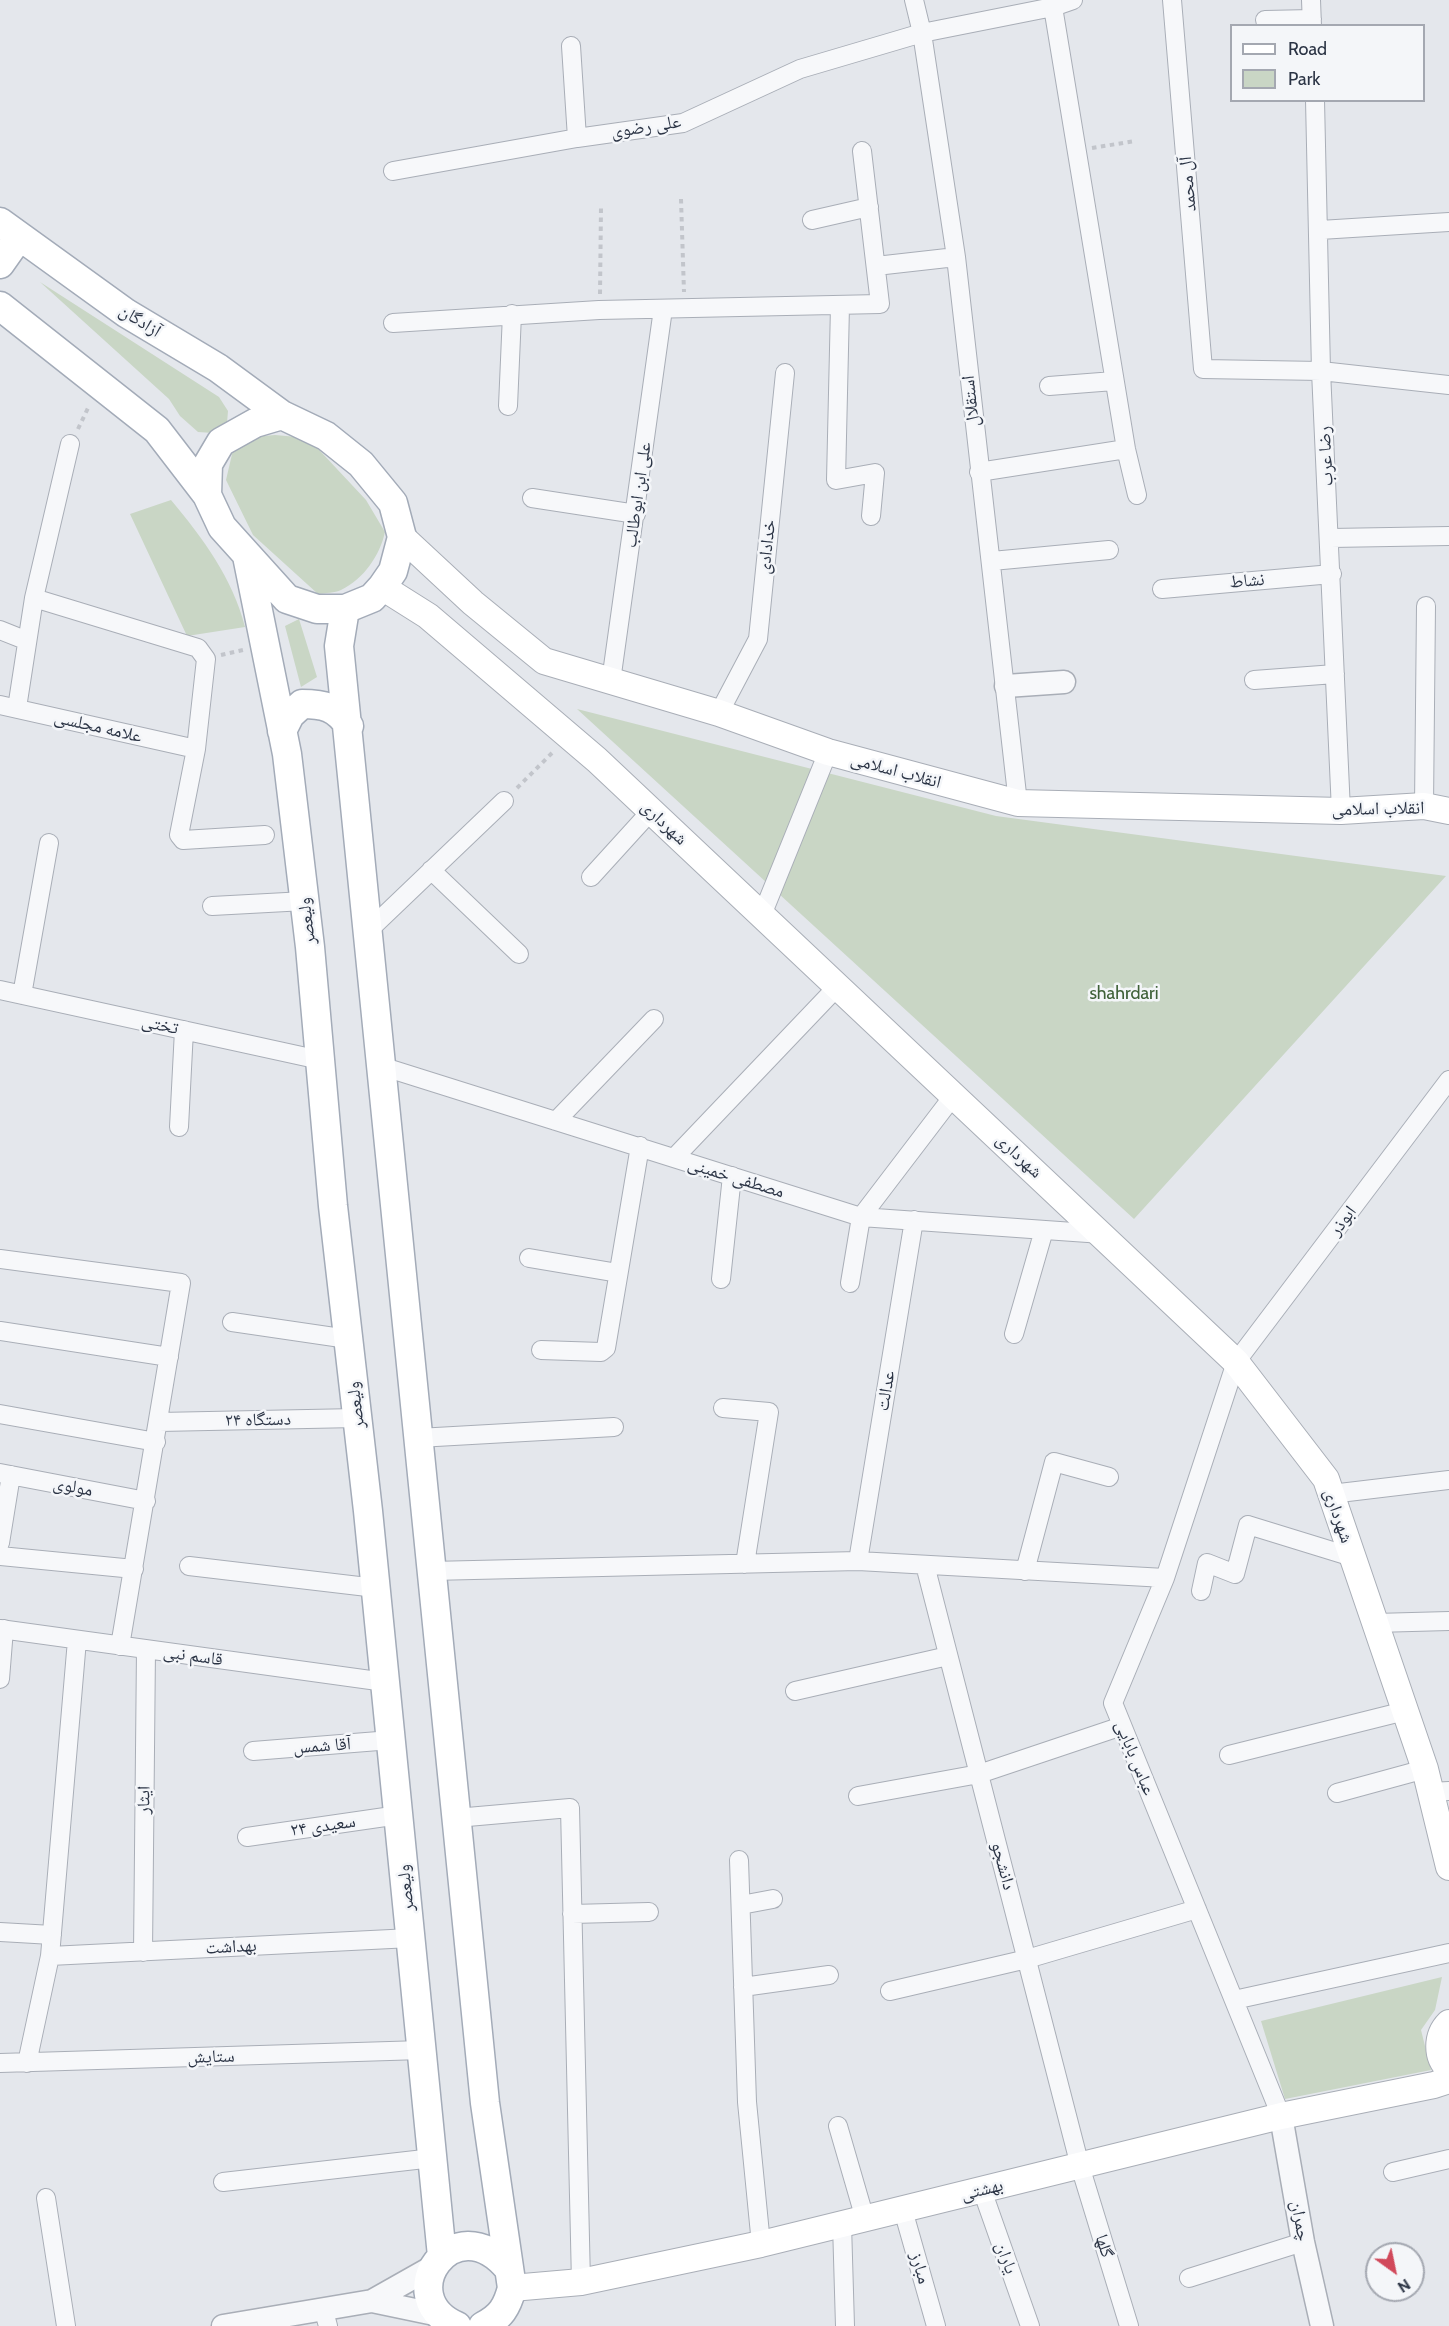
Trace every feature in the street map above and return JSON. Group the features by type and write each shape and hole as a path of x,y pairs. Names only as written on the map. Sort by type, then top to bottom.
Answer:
{"main road":[{"path":"0,264 10,230"},
{"name":"آزادگان","path":"10,230 126,313 218,368 282,414"},
{"path":"0,306 157,430 207,495 222,528 287,599 317,609 345,609 372,598 393,571 402,537 393,503 361,464 326,436 282,414 255,423 221,442 208,464 207,495"},
{"name":"انقلاب اسلامی","path":"402,537 473,603 544,661 719,713 828,752 1018,803 1341,811 1424,806 1449,811"},
{"name":"ولیعصر","path":"247,556 282,731 305,901 333,1206 386,1682 433,2158 438,2261 429,2291 447,2322"},
{"name":"شهرداری","path":"382,587 428,616 569,736 1236,1362 1326,1479 1405,1711 1435,1784 1449,1867"},
{"path":"345,609 339,646 485,2103 509,2297 495,2320 483,2326"},
{"path":"282,731 290,715 302,704 321,704 339,711 348,726"},
{"path":"1449,2023 1439,2039 1439,2054 1449,2069"},
{"name":"بهشتی","path":"509,2297 761,2244 1281,2116 1449,2080"},
{"path":"438,2261 459,2247 478,2246 495,2254 509,2297"}],"street":[{"name":"استقلال","path":"914,0 922,33 956,256 1018,803"},
{"name":"علی رضوی","path":"393,171 577,138 683,123 800,69 922,33 1053,7 1073,0"},
{"name":"آل محمد","path":"1172,0 1203,369 1321,371"},
{"path":"1265,20 1312,22 1311,0"},
{"path":"1053,7 1114,381 1137,495"},
{"path":"571,46 577,138"},
{"name":"رضا عرب","path":"1315,102 1320,230 1321,371 1331,538 1341,811"},
{"path":"393,323 599,310 880,304 862,151"},
{"path":"812,220 869,207"},
{"path":"1320,230 1449,222"},
{"path":"876,266 956,256"},
{"path":"840,306 836,480 875,473 871,516"},
{"name":"علی ابن ابوطالب","path":"611,681 663,309"},
{"path":"508,406 512,314"},
{"path":"1321,371 1449,385"},
{"name":"خدادادی","path":"719,713 758,639 785,373"},
{"path":"1050,386 1114,381"},
{"path":"9,706 70,444"},
{"path":"979,472 1126,449"},
{"path":"532,498 636,514"},
{"path":"1331,538 1449,536"},
{"path":"992,561 1109,550"},
{"name":"نشاط","path":"1162,589 1332,574"},
{"path":"33,598 198,648 206,659 196,749 179,835 183,840 265,835"},
{"path":"1424,806 1426,606"},
{"path":"0,630 25,640"},
{"path":"1254,680 1335,674"},
{"path":"1006,686 1064,682"},
{"name":"علامه مجلسی","path":"9,706 196,749"},
{"path":"762,915 828,752"},
{"path":"368,931 504,801"},
{"path":"591,878 651,811"},
{"path":"22,995 49,843"},
{"path":"431,870 519,954"},
{"path":"212,906 305,901"},
{"path":"674,1158 838,986"},
{"name":"تختی","path":"0,990 320,1060"},
{"path":"556,1121 654,1019"},
{"path":"179,1127 184,1030"},
{"name":"مصطفی خمینی","path":"381,1066 861,1217 1102,1234"},
{"name":"ابوذر","path":"1236,1362 1449,1080"},
{"path":"850,1283 861,1217 954,1095"},
{"path":"541,1350 604,1350 640,1146"},
{"path":"721,1279 732,1176"},
{"name":"عدالت","path":"858,1561 914,1220"},
{"path":"1014,1334 1044,1230"},
{"path":"529,1258 618,1273"},
{"path":"0,1259 181,1283 120,1646"},
{"path":"232,1322 348,1339"},
{"path":"0,1331 170,1357"},
{"name":"عباس بابایی","path":"1236,1362 1165,1578 1113,1703 1281,2116"},
{"path":"723,1408 769,1412 745,1564"},
{"path":"0,1414 156,1442"},
{"name":"۲۴ دستگاه","path":"159,1422 357,1418"},
{"path":"418,1437 614,1427"},
{"path":"1025,1571 1054,1462 1109,1476"},
{"path":"0,1543 6,1474"},
{"name":"مولوی","path":"6,1474 146,1501"},
{"path":"1331,1494 1449,1480"},
{"path":"1201,1592 1208,1563 1235,1574 1248,1525 1352,1557"},
{"path":"0,1556 134,1569"},
{"path":"431,1571 858,1561 1165,1578"},
{"path":"189,1566 376,1588"},
{"name":"دانشجو","path":"925,1566 1080,2166"},
{"path":"1375,1623 1449,1621"},
{"path":"0,1679 2,1629"},
{"name":"قاسم نبی","path":"2,1629 386,1682"},
{"path":"27,2063 50,1956 76,1640"},
{"name":"ایثار","path":"143,1952 146,1649"},
{"path":"795,1691 948,1656"},
{"path":"1229,1755 1405,1711"},
{"path":"858,1796 979,1774 1122,1726"},
{"name":"آقا شمس","path":"253,1751 392,1740"},
{"path":"1337,1793 1435,1784"},
{"path":"456,1818 570,1808 581,2282"},
{"name":"۲۴ سعیدی","path":"247,1837 399,1815"},
{"path":"739,1860 747,2102 761,2244"},
{"path":"741,1905 773,1899"},
{"path":"890,1991 1027,1959 1197,1909"},
{"path":"572,1914 649,1912"},
{"path":"0,1932 52,1935"},
{"name":"بهداشت","path":"50,1956 411,1938"},
{"path":"1234,2000 1449,1953"},
{"path":"743,1987 829,1975"},
{"name":"ستایش","path":"0,2063 423,2050"},
{"name":"چمران","path":"1281,2116 1303,2242 1322,2326"},
{"path":"838,2127 854,2222 845,2326"},
{"path":"223,2182 433,2158"},
{"path":"1393,2172 1449,2159"},
{"name":"گلها","path":"1080,2166 1129,2326"},
{"name":"یاران","path":"982,2190 1030,2326"},
{"path":"46,2198 66,2326"},
{"name":"مبارز","path":"903,2210 936,2326"},
{"path":"1189,2278 1303,2242"},
{"path":"223,2326 326,2317 372,2301 438,2261"},
{"path":"372,2301 447,2322"}],"path":[{"path":"1077,150 1135,141"},
{"path":"681,199 684,308"},
{"path":"599,310 601,208"},
{"path":"70,444 100,383"},
{"path":"206,659 264,644"},
{"path":"504,801 569,736"}],"green space":[{"path":"40,282 219,397 228,411 227,423 213,433 198,432 180,416 169,399"},
{"path":"275,435 308,438 366,500 385,532 383,541 370,566 357,580 341,590 318,594 253,535 226,480 233,450 252,437"},
{"path":"171,500 216,560 233,592 245,627 187,636 130,514"},
{"path":"299,619 317,677 301,687 285,626"},
{"name":"shahrdari","path":"577,709 996,816 1446,876 1134,1219"},
{"path":"1442,1977 1435,2010 1421,2030 1431,2070 1285,2099 1261,2021"}]}
